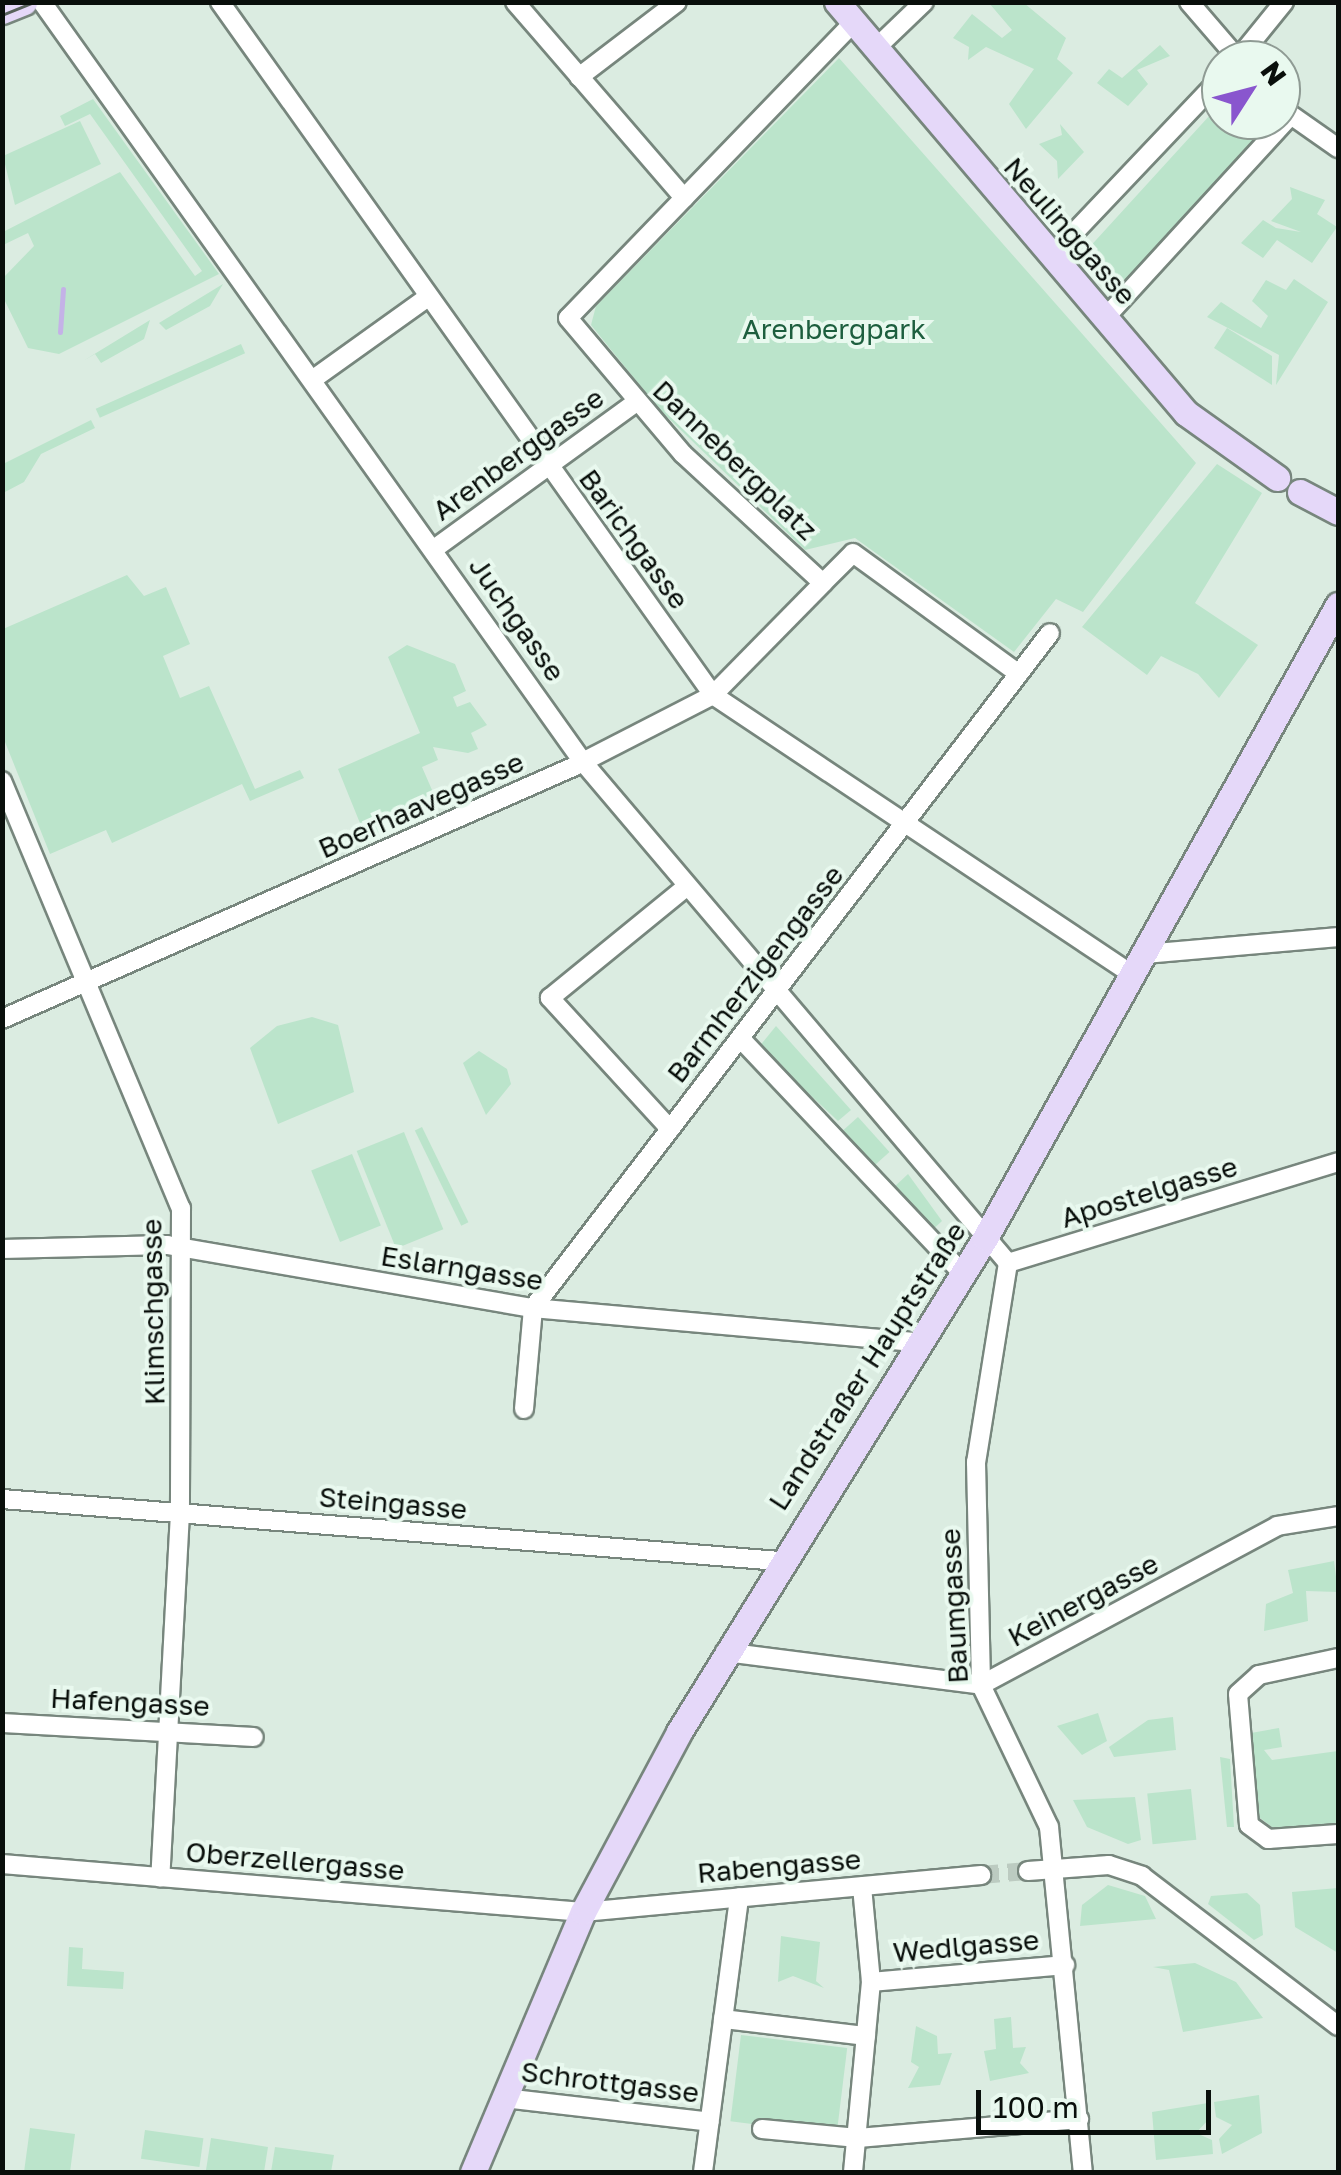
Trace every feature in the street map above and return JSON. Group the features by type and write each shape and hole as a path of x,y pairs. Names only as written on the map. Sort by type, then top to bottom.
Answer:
{"main road":[{"path":"2,11 24,2"},
{"name":"Neulinggasse","path":"845,13 1186,413 1277,478"},
{"path":"1300,492 1338,512"},
{"name":"Landstraßer Hauptstraße","path":"473,2172 583,1912 725,1652 916,1342 985,1238 1338,605"}],"street":[{"name":"Juchgasse","path":"42,2 583,762 774,995 985,1238"},
{"name":"Barichgasse","path":"220,2 425,299 713,695 905,824 1139,965"},
{"path":"515,2 684,198"},
{"path":"579,77 678,2"},
{"path":"875,48 924,2"},
{"path":"1189,2 1221,40"},
{"path":"1254,40 1284,2"},
{"name":"Dannebergplatz","path":"823,583 636,403 568,318 684,198 845,13"},
{"path":"1052,256 1201,99"},
{"path":"1301,123 1338,148"},
{"path":"1105,318 1261,140"},
{"path":"312,380 425,299"},
{"name":"Arenberggasse","path":"434,549 636,403"},
{"path":"823,583 853,552 1019,674 1050,633"},
{"name":"Boerhaavegasse","path":"2,1019 583,762 713,695 823,583"},
{"name":"Barmherzigengasse","path":"533,1308 1019,674"},
{"name":"Klimschgasse","path":"2,781 181,1208 184,1252 180,1513 171,1732 160,1877"},
{"path":"670,1129 550,998 685,888"},
{"path":"1139,965 1338,937"},
{"path":"740,1038 960,1272"},
{"name":"Apostelgasse","path":"1008,1264 1338,1162"},
{"path":"985,1238 1008,1264"},
{"name":"Eslarngasse","path":"2,1249 184,1252 533,1308 916,1342"},
{"name":"Baumgasse","path":"1008,1264 976,1462 981,1685 1048,1827 1065,1965 1082,2172"},
{"path":"524,1409 533,1308"},
{"name":"Steingasse","path":"2,1499 779,1562"},
{"name":"Keinergasse","path":"981,1685 1277,1526 1338,1516"},
{"path":"725,1652 981,1685"},
{"path":"1338,1658 1258,1675 1238,1694 1249,1826 1268,1839 1338,1834"},
{"name":"Hafengasse","path":"2,1723 254,1737"},
{"name":"Oberzellergasse","path":"2,1864 583,1912"},
{"path":"1028,1871 1109,1865 1142,1876 1338,2026"},
{"name":"Rabengasse","path":"583,1912 981,1875"},
{"path":"853,2172 871,1982 862,1886"},
{"path":"704,2172 739,1897"},
{"name":"Wedlgasse","path":"871,1982 1065,1965"},
{"path":"723,2020 866,2036"},
{"name":"Schrottgasse","path":"504,2098 710,2122"},
{"path":"762,2129 858,2138 1079,2120"}],"green space":[{"path":"989,3 1024,3 1066,38 1057,59 1073,73 1026,129 1009,104 1034,69 986,47 968,60 969,47 953,38 972,14 1002,38 1012,30"},
{"path":"1160,45 1170,56 1137,70 1148,84 1128,106 1097,83 1109,69 1122,78"},
{"name":"Arenbergpark","path":"839,58 1196,463 1083,612 1056,599 1014,652 855,538 805,550 659,409 591,325 596,306"},
{"path":"93,99 219,274 59,354 28,348 3,297 3,278 34,246 28,233 3,245 3,232 120,172 195,276 202,271 90,114 65,126 60,116"},
{"path":"80,121 101,164 15,205 3,156"},
{"path":"1060,124 1084,152 1058,179 1057,161 1039,144 1062,135"},
{"path":"1201,125 1201,140 1253,140 1118,289 1086,251"},
{"path":"1290,187 1325,200 1317,214 1337,227 1312,263 1277,240 1263,258 1241,243 1263,220 1276,228 1301,232 1271,221 1292,199"},
{"path":"1294,279 1328,302 1276,385 1279,355 1207,317 1221,302 1261,328 1268,316 1252,301 1266,280 1286,290"},
{"path":"223,284 210,306 166,330 159,323"},
{"path":"150,320 144,339 101,363 95,354 83,361"},
{"path":"1227,328 1272,356 1272,385 1214,348"},
{"path":"241,344 245,353 100,418 96,409"},
{"path":"91,420 95,428 41,454 24,482 3,493 3,464"},
{"path":"1217,464 1262,493 1195,603 1258,645 1219,698 1198,674 1161,656 1147,675 1082,627"},
{"path":"127,575 144,596 166,587 190,644 163,656 180,698 209,686 255,789 300,770 304,778 250,801 242,784 112,843 106,830 50,854 3,737 3,629"},
{"path":"407,645 455,664 466,691 453,697 457,707 470,702 487,725 471,733 478,749 468,753 433,747 438,760 422,767 439,806 366,838 338,769 420,733 388,657"},
{"path":"312,1017 338,1025 354,1092 278,1124 250,1048 277,1026"},
{"path":"776,1026 851,1110 838,1121 759,1047"},
{"path":"479,1051 507,1069 511,1084 486,1115 463,1063"},
{"path":"858,1117 889,1152 872,1168 840,1133"},
{"path":"422,1127 468,1222 461,1226 415,1131"},
{"path":"404,1132 443,1229 396,1248 357,1151"},
{"path":"352,1154 381,1225 340,1242 311,1170"},
{"path":"908,1174 942,1221 930,1232 892,1189"},
{"path":"1334,1561 1338,1592 1306,1591 1308,1621 1264,1631 1266,1604 1293,1593 1288,1570"},
{"path":"1098,1713 1107,1741 1082,1755 1057,1726"},
{"path":"1173,1717 1176,1750 1114,1757 1109,1747 1148,1720"},
{"path":"1279,1728 1282,1747 1264,1750 1272,1760 1338,1751 1338,1823 1273,1828 1259,1817 1251,1733"},
{"path":"1220,1757 1230,1759 1234,1827 1227,1827"},
{"path":"1191,1789 1196,1840 1153,1844 1147,1794"},
{"path":"1135,1797 1141,1840 1128,1844 1087,1827 1073,1800"},
{"path":"1108,1885 1145,1896 1156,1919 1080,1926 1082,1905"},
{"path":"1338,1888 1338,1953 1295,1927 1292,1892"},
{"path":"1247,1893 1260,1905 1263,1935 1254,1940 1208,1904 1211,1896"},
{"path":"781,1936 820,1942 816,1981 824,1988 793,1976 778,1982"},
{"path":"69,1947 83,1948 82,1969 124,1972 123,1989 67,1986"},
{"path":"1195,1963 1236,1982 1263,2018 1183,2032 1169,1970 1153,1967"},
{"path":"1011,2017 1013,2048 1026,2047 1020,2063 1029,2073 990,2081 984,2051 996,2049 994,2019"},
{"path":"916,2026 937,2036 938,2054 952,2053 940,2085 908,2088 919,2067 911,2062"},
{"path":"741,2035 847,2048 837,2134 730,2121"},
{"path":"1259,2095 1262,2133 1222,2154 1219,2139 1232,2125 1216,2117 1214,2102"},
{"path":"1208,2103 1210,2118 1196,2133 1212,2140 1213,2154 1156,2160 1152,2112"},
{"path":"30,2128 75,2134 70,2172 24,2172"},
{"path":"145,2130 203,2138 199,2167 141,2159"},
{"path":"211,2138 268,2147 264,2172 206,2170"},
{"path":"275,2147 334,2155 331,2172 271,2172"}],"waterway":[{"path":"60,332 63,289"}],"tunnel":[{"path":"981,1875 1028,1871"}],"tram line":[{"path":"2,15 34,2"}]}
